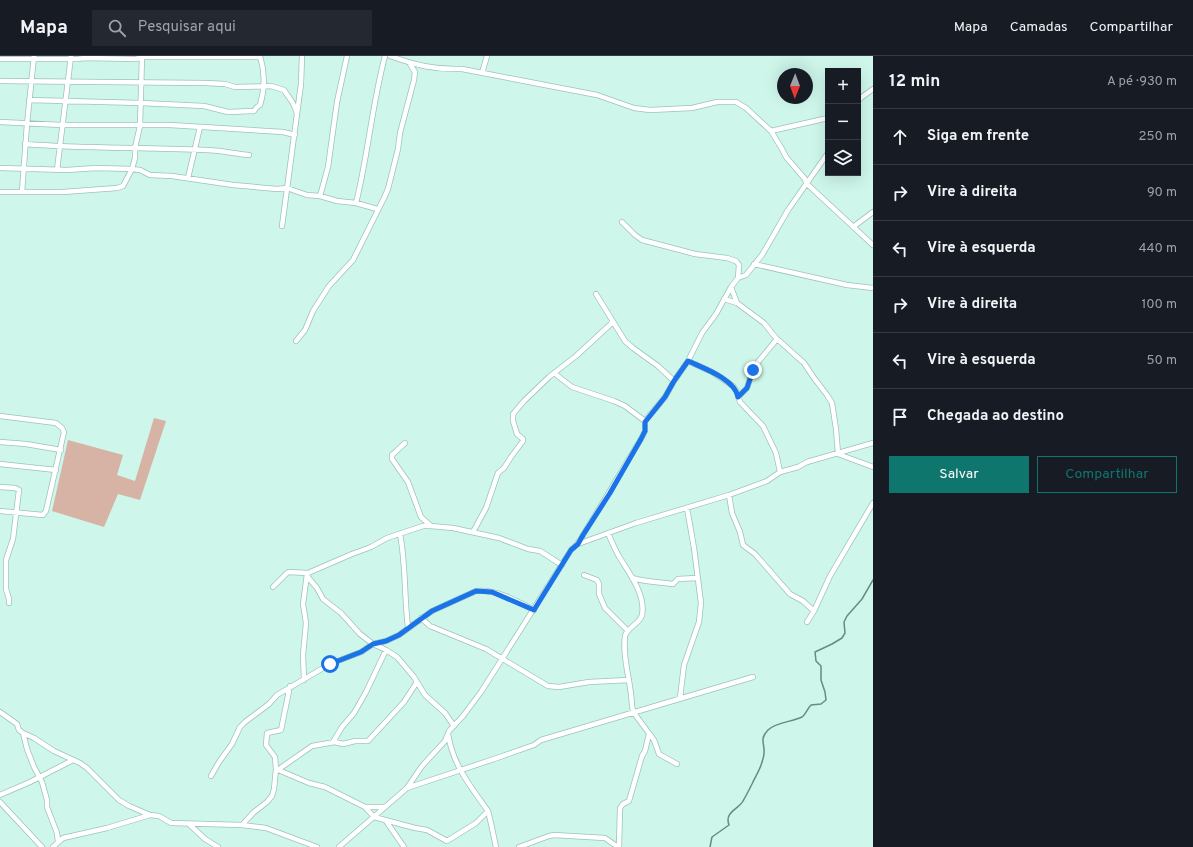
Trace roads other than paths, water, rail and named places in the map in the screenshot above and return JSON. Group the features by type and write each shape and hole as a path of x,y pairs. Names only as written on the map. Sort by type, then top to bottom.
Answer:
{"street":[{"path":"0,59 136,59 142,57 260,56 263,71 264,87 260,105 254,111 228,112 204,106 141,102 29,100"},
{"path":"282,226 301,84 302,56"},
{"path":"320,196 328,167 337,102 347,56"},
{"path":"356,203 366,160 372,117 385,56"},
{"path":"390,56 410,64 444,70 462,69 597,95 634,108 650,110 692,108 717,102 736,102 746,108 771,131 786,157 805,179 806,183 835,208 873,245"},
{"path":"482,73 487,56"},
{"path":"0,192 63,192 117,188 123,186 132,169 140,126 142,57"},
{"path":"22,192 26,124 34,58"},
{"path":"57,170 70,58"},
{"path":"296,340 305,330 313,311 329,286 353,260 388,189 415,72 410,64"},
{"path":"0,81 206,83 225,84 235,87 271,86 284,90 292,101 297,114"},
{"path":"861,98 873,89"},
{"path":"771,131 825,119"},
{"path":"0,122 62,125 200,127 283,132 295,135"},
{"path":"188,178 200,127"},
{"path":"25,144 60,147 195,150 249,155"},
{"path":"339,847 407,788 422,766 445,741 449,731 473,704 571,550 578,544 610,493 645,431 645,422 665,397 688,361 702,333 713,318 731,287 738,278 746,274 762,255 806,183 825,157"},
{"path":"0,168 57,170 132,169 140,170 150,175 188,178 233,185 277,189 287,188 308,195 356,203 377,209"},
{"path":"853,227 873,212"},
{"path":"622,222 642,240 695,254 732,259 739,265 738,278"},
{"path":"754,264 847,285 873,288"},
{"path":"731,287 738,303"},
{"path":"596,294 625,341 658,366 674,381"},
{"path":"724,299 738,303 764,323 777,339 804,363 832,403 838,454"},
{"path":"473,532 486,508 498,473 504,468 523,441 523,439 517,434 513,421 513,414 524,401 554,373 576,356 613,322"},
{"path":"738,397 747,388 753,370 758,362 777,339"},
{"path":"688,361 722,378 733,386 737,392 740,402 763,426 776,453 780,472"},
{"path":"554,373 572,387 625,406 645,422"},
{"path":"0,416 56,423 64,432 61,450 44,515 0,511"},
{"path":"0,442 26,444 61,450"},
{"path":"405,442 392,455 392,459 408,482 420,517 431,526"},
{"path":"578,544 636,523 729,495 767,481 780,472 824,457 873,443"},
{"path":"838,454 873,467"},
{"path":"0,464 56,470"},
{"path":"0,487 15,488 19,490 12,539 6,560 6,589 9,603"},
{"path":"729,495 732,512 740,532 743,545 755,554 790,594 803,601 814,611"},
{"path":"807,622 814,611 830,576 873,503"},
{"path":"680,698 684,665 699,622 701,603 687,508"},
{"path":"273,587 288,572 308,574 400,534 423,526 453,528 499,538 528,549 540,551 562,565"},
{"path":"608,533 617,553 632,578 641,602 642,615 628,631 625,637 626,664 632,707 634,713 655,742 660,754 677,764"},
{"path":"400,534 404,563 405,601 408,628"},
{"path":"0,559 6,560"},
{"path":"308,574 325,601 341,613 360,634 373,644 397,657 417,682 425,695 445,713 454,726"},
{"path":"304,680 303,655 306,623 303,604 308,574"},
{"path":"584,575 597,580 599,584 599,594 605,608 628,631"},
{"path":"632,578 644,582 673,584 678,579 697,578"},
{"path":"210,776 245,722 264,709 277,695 290,686 304,680 330,664 361,652 373,644 386,641 399,635 421,618 451,602 476,591 492,592 534,610"},
{"path":"421,618 430,626 486,649 552,687 566,687 578,683 629,680"},
{"path":"333,742 342,727 354,713 386,650"},
{"path":"407,788 534,745 541,740 753,677"},
{"path":"278,769 310,747 318,744 337,742 343,744 368,740 404,702 417,682"},
{"path":"242,825 272,796 278,769 274,753 266,745 267,733 281,730 290,686"},
{"path":"0,712 17,724 19,730 23,733 86,768 119,800 150,815 159,816 171,823 242,825 266,828 317,847"},
{"path":"23,733 27,749 42,782 47,807 57,833 58,842"},
{"path":"448,734 452,754 460,770 488,811 496,847"},
{"path":"618,847 620,808 623,804 629,801 649,734"},
{"path":"0,795 30,782 38,776 72,760"},
{"path":"278,769 309,783 325,787 365,807 374,817 427,830 447,841 476,823 488,811"},
{"path":"0,802 42,847"},
{"path":"365,807 384,807"},
{"path":"53,847 63,838 69,836 107,828 150,815"},
{"path":"385,820 404,847"},
{"path":"189,824 205,840 218,847"},
{"path":"519,847 554,835 605,838 618,847"}],"waterway":[{"path":"710,847 712,837 729,825 728,821 730,814 741,804 759,771 764,755 763,739 765,733 775,725 802,717 811,705 821,704 826,700 821,680 821,666 816,661 815,652 842,638 845,633 844,622 847,616 862,599 873,580"}]}
